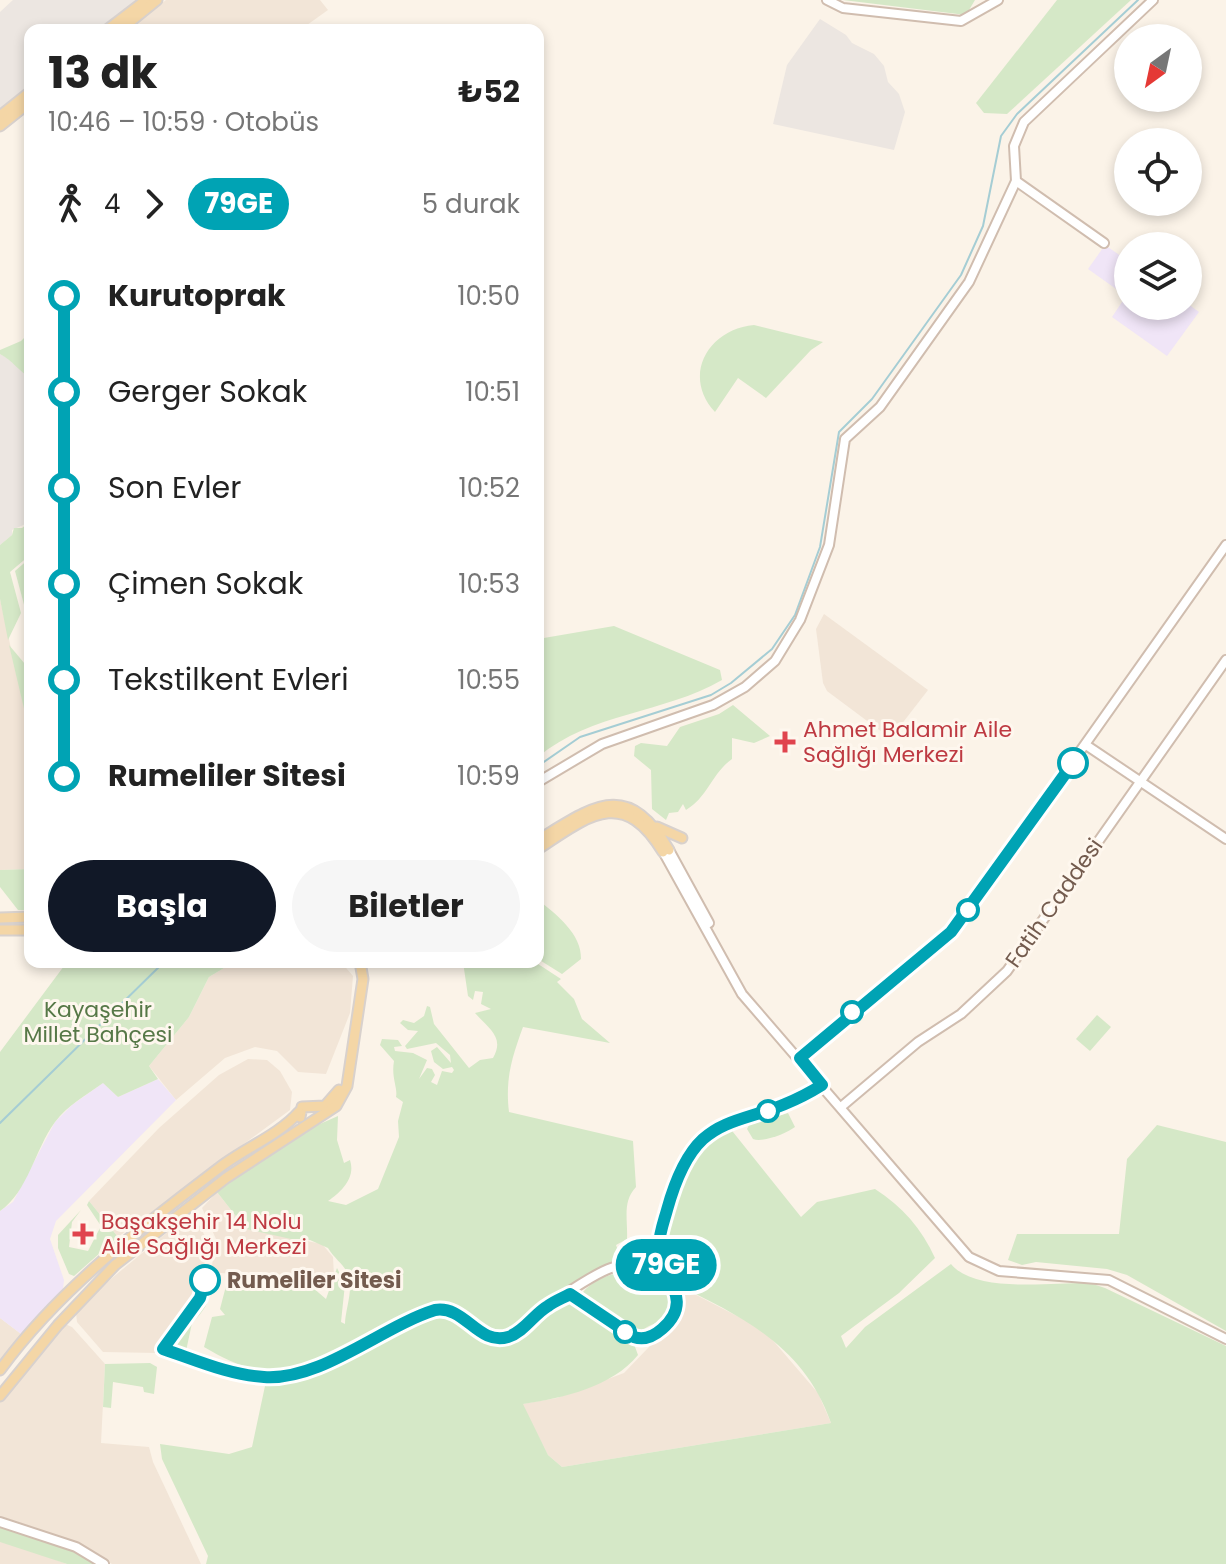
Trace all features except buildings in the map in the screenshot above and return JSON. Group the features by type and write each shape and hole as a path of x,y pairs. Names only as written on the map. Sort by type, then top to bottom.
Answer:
{"main road":[{"path":"115,24 146,0"},
{"path":"127,24 157,0"},
{"path":"827,0 843,8 961,21 998,0"},
{"path":"544,778 602,744 713,705 745,687 775,661 800,620 829,545 845,439 880,407 969,282 1016,181 1014,146 1019,129 1153,0"},
{"path":"0,116 24,97"},
{"path":"0,126 24,107"},
{"path":"1016,181 1104,243"},
{"path":"800,1058 951,932 1226,545"},
{"name":"Fatih Caddesi","path":"841,1107 918,1042 990,989 1226,660"},
{"path":"1086,745 1226,839"},
{"path":"544,837 597,806 626,808 673,837 682,838"},
{"path":"544,845 585,817 613,812 644,825 667,852"},
{"path":"652,824 747,992 784,1041 977,1262 999,1271 1109,1280 1226,1339"},
{"path":"0,918 24,917"},
{"path":"0,930 24,930"},
{"path":"0,1370 34,1327 102,1261 222,1165 304,1106 330,1103 341,1083 357,968"},
{"path":"0,1396 38,1348 109,1271 226,1178 310,1120 332,1110 345,1093 363,979 359,968"},
{"path":"163,1349 212,1367 263,1377 282,1377 316,1366 435,1310 454,1311 482,1333 505,1338 513,1335 547,1306 607,1270 650,1261 659,1248 675,1184 700,1138 715,1126 780,1107 822,1085"},
{"path":"310,1120 314,1115 311,1107"},
{"path":"299,1112 301,1119 310,1120"},
{"path":"570,1294 629,1335 639,1339 651,1336 671,1318 677,1298 659,1248"},
{"path":"102,1261 111,1262 109,1271"},
{"path":"34,1327 26,1346 38,1348"},
{"path":"0,1522 76,1547 104,1564"}],"shaded area":[{"path":"13,0 139,0 109,24 24,24 24,93 0,112 0,12"},
{"path":"166,0 320,0 328,10 308,24 136,24"},
{"path":"820,19 846,35 852,43 874,54 884,66 888,82 899,94 905,112 894,150 773,124 787,65"},
{"path":"1105,245 1114,251 1114,287 1088,269"},
{"path":"1116,320 1193,320 1167,356"},
{"path":"0,354 15,362 24,372 24,525 12,530 12,535 0,545"},
{"path":"0,599 24,707 24,869 0,870"},
{"path":"824,614 928,690 894,734 886,735 827,691 823,683 816,629"},
{"path":"224,968 346,968 353,976 350,1013 326,1074 298,1072 277,1051 255,1047 225,1058 176,1100 149,1066 189,1017 209,977"},
{"path":"248,1059 267,1060 280,1071 292,1092 290,1110 118,1237 89,1201 159,1128 219,1075"},
{"path":"158,1079 176,1100 56,1221 50,1239 64,1280 63,1289 21,1334 0,1318 0,1211 13,1202 55,1122 72,1105 103,1083 118,1097"},
{"name":"Rumeliler Sitesi","path":"217,1192 246,1229 322,1244 333,1257 334,1276 330,1276 328,1283 211,1272 216,1239 202,1208"},
{"path":"187,1216 196,1219 206,1238 206,1257 198,1293 157,1353 103,1352 77,1322 76,1313 100,1288"},
{"path":"677,1285 764,1330 818,1393 831,1423 562,1467 548,1455 522,1404 557,1398 624,1373 671,1324"},
{"path":"0,1318 21,1334 0,1361"},
{"path":"65,1324 72,1327 105,1364 101,1443 149,1447 153,1462 201,1564 112,1564 77,1542 0,1516 0,1400"},
{"path":"0,1542 7,1542 67,1564 0,1564"}],"green space":[{"path":"843,0 975,0 966,15"},
{"path":"1057,0 1131,0 1007,114 984,113 976,103"},
{"path":"754,325 823,342 811,350 766,398 738,378 715,412 705,398 700,383 705,356 724,335"},
{"path":"24,338 24,373 0,354 0,350"},
{"path":"24,526 24,560 10,572 21,613 8,640 0,599 0,545 12,535 14,528"},
{"path":"24,563 24,605 15,571"},
{"path":"614,626 720,670 722,680 676,700 581,731 544,753 544,638"},
{"path":"9,645 24,663 24,709"},
{"path":"733,705 770,736 754,743 732,738 732,759 693,805 686,810 683,804 678,812 669,813 666,820 652,809 651,770 634,756 635,746 641,743 667,746 680,727 719,714"},
{"path":"24,869 24,910 18,910 0,887 0,870"},
{"path":"544,905 567,925 580,950 581,959 562,974 544,963"},
{"name":"Kayaşehir Millet Bahçesi","path":"63,968 224,968 209,977 189,1017 149,1066 158,1079 118,1097 103,1083 71,1106 48,1133 18,1193 0,1211 0,1052"},
{"path":"464,968 544,968 561,979 557,982 574,999 582,1019 610,1043 523,1027 510,1068 508,1100 509,1112 633,1141 636,1187 627,1205 627,1239 616,1245 620,1256 507,1334 489,1331 463,1310 447,1304 394,1321 291,1371 246,1367 204,1347 212,1317 225,1315 220,1309 227,1282 246,1275 312,1282 312,1287 326,1299 337,1268 345,1284 341,1322 345,1324 349,1278 328,1248 310,1240 300,1241 246,1229 217,1192 295,1135 338,1116 337,1140 344,1163 350,1160 351,1173 342,1189 328,1201 346,1205 378,1189 399,1137 398,1121 403,1102 396,1097 394,1061 380,1045 382,1039 398,1040 402,1046 394,1047 395,1051 413,1053 427,1060 419,1079 427,1068 432,1069 435,1075 431,1082 437,1085 442,1071 452,1073 454,1070 452,1067 443,1069 434,1062 431,1051 437,1047 451,1063 450,1055 436,1043 407,1049 405,1046 418,1031 408,1030 400,1023 403,1020 414,1023 424,1016 427,1006 430,1007 434,1024 469,1068 480,1060 493,1058 497,1044 494,1034 475,1013 491,1009 481,1004 483,992 475,991 473,1000 468,996"},
{"path":"1097,1015 1111,1027 1090,1051 1076,1039"},
{"path":"788,1113 795,1127 769,1139 753,1139 747,1129 749,1125"},
{"path":"1157,1125 1226,1142 1226,1331 1127,1275 1107,1269 1036,1262 1022,1265 1008,1260 1017,1234 1119,1234 1127,1159"},
{"path":"729,1127 801,1217 817,1202 875,1189 910,1219 930,1247 935,1258 899,1293 841,1336 846,1348 865,1327 951,1264 962,1273 996,1283 1090,1283 1226,1346 1226,1564 206,1564 208,1556 162,1459 160,1444 229,1454 252,1447 265,1386 278,1386 432,1315 449,1313 474,1331 511,1339 550,1309 575,1302 634,1344 638,1355 601,1383 570,1394 523,1404 548,1455 562,1467 831,1423 820,1397 789,1355 748,1323 677,1285 663,1245 685,1167 706,1139"},
{"path":"89,1201 118,1237 74,1276 69,1274 58,1248 58,1235 81,1210 72,1222 69,1247 88,1251 101,1226 87,1205"},
{"path":"659,1260 672,1292 672,1309 668,1316 638,1334 580,1296 606,1276"},
{"path":"211,1278 209,1298 192,1323 186,1351 172,1346 205,1300"},
{"path":"150,1363 157,1367 154,1394 144,1392 143,1387 113,1382 111,1408 103,1407 105,1364"},
{"path":"0,1527 70,1550 96,1564 67,1564 0,1542"}],"waterway":[{"path":"544,762 580,737 711,695 731,683 772,649 795,615 820,547 839,432 872,399 961,275 983,226 1001,136 1017,114 1138,0"},
{"path":"0,1123 158,968"}],"bus line":[{"name":"79GE","path":"205,1280 200,1298 163,1349 200,1364 263,1377 282,1377 308,1370 425,1313 441,1309 463,1316 482,1333 505,1338 513,1335 547,1306 570,1294 629,1335 645,1339 658,1332 675,1311 677,1298 674,1282 659,1248 661,1232 675,1184 693,1146 715,1126 780,1107 822,1085 800,1058 827,1032 951,932 1073,763"}],"place":[{"name":"Ahmet Balamir Aile Sağlığı Merkezi","path":"785,742"},
{"name":"Başakşehir 14 Nolu Aile Sağlığı Merkezi","path":"83,1234"},
{"name":"Rumeliler Sitesi","path":"205,1280"}]}
